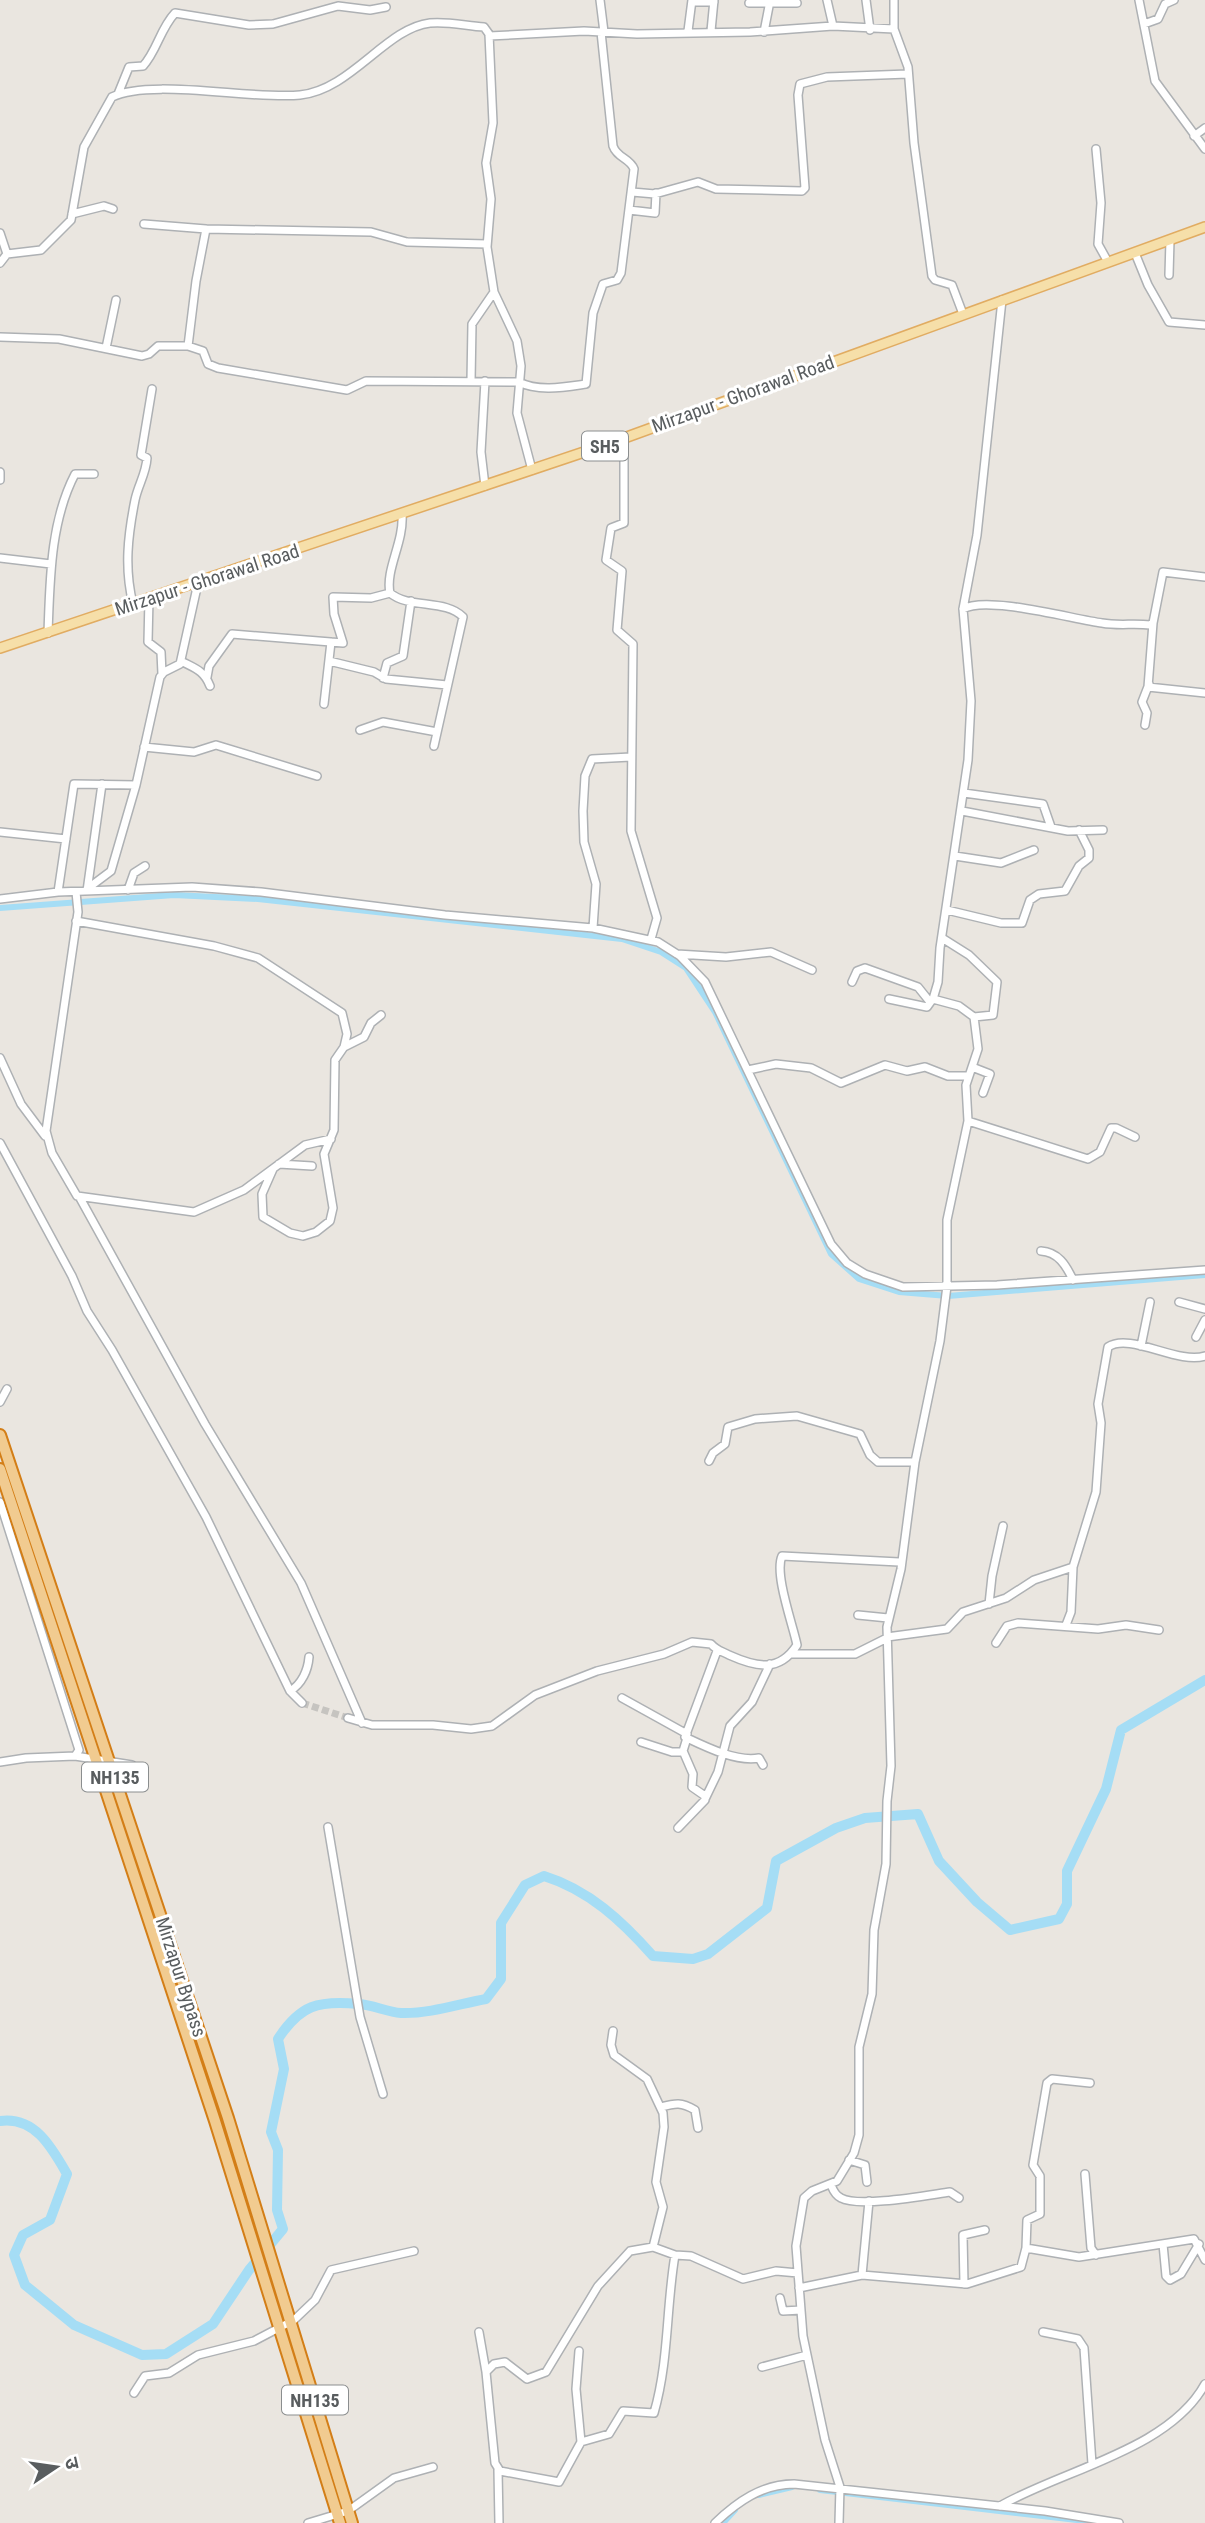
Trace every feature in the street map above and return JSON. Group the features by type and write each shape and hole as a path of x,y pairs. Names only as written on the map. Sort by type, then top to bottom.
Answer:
{"highway":[{"name":"Mirzapur Bypass","path":"0,1435 228,2118 292,2322 342,2515"},
{"name":"Mirzapur Bypass","path":"0,1469 215,2121 279,2328 342,2515 352,2523"}],"main road":[{"name":"Mirzapur - Ghorawal Road","path":"0,648 624,439 1205,227"}],"street":[{"path":"0,337 59,339 145,356 158,346 188,346 203,351 208,364 218,368 347,390 366,381 519,382 526,386 553,388 586,384 596,300 603,284 617,280 621,274 634,167 617,155 613,146 600,0"},
{"path":"827,0 833,26"},
{"path":"866,0 870,30"},
{"path":"894,0 894,29 908,74 914,143 932,275 935,280 953,285 962,314"},
{"path":"1139,0 1154,80 1205,149"},
{"path":"1144,24 1158,19 1165,4 1174,0"},
{"path":"688,31 692,1 714,1 710,31"},
{"path":"764,32 769,2"},
{"path":"748,4 797,3"},
{"path":"0,263 7,254 41,250 68,223 84,147 107,102 118,94 129,67 143,66 149,60 164,25 175,13 249,25 274,24 338,6 370,10 386,7"},
{"path":"118,94 174,91 250,96 300,95 315,92 345,77 403,35 423,25 435,23 484,27 489,37 493,123 486,163 491,199 487,244 494,292 517,341 521,360 517,413 532,470"},
{"path":"489,37 603,32 764,32 833,26 870,30 894,29"},
{"path":"632,192 656,193 698,182 716,189 802,191 805,188 798,95 800,84 827,77 908,74"},
{"path":"1194,135 1205,128"},
{"path":"1096,149 1101,203 1098,244 1108,262"},
{"path":"629,210 655,212 656,193"},
{"path":"72,214 104,206 113,209"},
{"path":"144,224 206,229 371,232 407,242 487,244"},
{"path":"188,346 206,229"},
{"path":"0,233 7,254"},
{"path":"1169,275 1170,240"},
{"path":"1135,253 1148,285 1169,322 1205,325"},
{"path":"471,381 472,324 494,292"},
{"path":"106,348 116,300"},
{"path":"890,999 927,1007 938,982 942,937 962,811 971,701 962,609 976,535 1002,300"},
{"path":"485,381 481,452 485,486"},
{"path":"133,604 126,575 127,557 136,496 147,468 147,458 141,455 152,389"},
{"path":"624,439 624,523 611,528 606,560 622,571 617,629 633,644 632,839 657,918 651,939"},
{"path":"0,472 0,480"},
{"path":"48,633 51,564 70,484 78,473 94,474"},
{"path":"390,593 389,580 402,535 402,515"},
{"path":"0,558 51,564"},
{"path":"1205,577 1163,572 1153,623 1148,687 1205,693"},
{"path":"162,674 178,667 181,660 198,583"},
{"path":"210,686 207,677 209,666 232,634 344,641 334,614 333,597 371,598 390,593 462,615 434,746"},
{"path":"0,898 58,892 76,896 111,872 136,785 162,674 161,652 148,642 149,598"},
{"path":"383,678 387,663 403,656 411,601"},
{"path":"962,609 981,604 1060,614 1110,624 1153,623"},
{"path":"324,704 331,642"},
{"path":"181,660 194,665 207,677"},
{"path":"329,661 374,672 383,678 447,685"},
{"path":"1146,725 1147,713 1142,702 1149,683"},
{"path":"360,730 383,722 438,732"},
{"path":"144,747 194,752 216,745 317,776"},
{"path":"593,928 596,884 584,842 585,776 589,763 596,757 631,757"},
{"path":"58,892 74,784 136,785"},
{"path":"87,891 102,784"},
{"path":"964,793 1043,804 1051,827"},
{"path":"962,811 1051,827 1103,830"},
{"path":"947,910 1001,923 1022,923 1030,900 1039,894 1065,891 1079,866 1089,858 1089,850 1079,830"},
{"path":"0,832 66,839"},
{"path":"955,856 1001,863 1034,850"},
{"path":"128,890 134,873 145,866"},
{"path":"87,891 192,887 261,892 445,915 593,928 651,939 676,954 705,982 839,1253 864,1274 893,1286 946,1292 1205,1270"},
{"path":"46,1137 78,912 76,896"},
{"path":"76,921 214,946 265,961 342,1013 347,1027 344,1047 335,1060 335,1124 325,1160 333,1213 328,1223 316,1232 297,1235 263,1217 262,1194 276,1167"},
{"path":"852,982 857,971 864,968 918,987 932,1000 959,1006 974,1017 993,1015 997,982 969,955 942,937"},
{"path":"676,954 726,957 771,952 813,970"},
{"path":"344,1047 364,1037 371,1023 381,1015"},
{"path":"839,2523 840,2492 807,2355 796,2246 804,2197 837,2181 859,2135 859,2047 872,1994 874,1930 884,1876 892,1757 888,1618 899,1577 915,1462 929,1404 946,1292 947,1220 968,1121 968,1076 978,1049 974,1017"},
{"path":"0,1058 22,1104 46,1137 68,1183 80,1198 205,1424 302,1583 362,1723"},
{"path":"748,1070 776,1064 811,1068 841,1083 885,1065 907,1071 929,1067 948,1076 968,1076"},
{"path":"972,1067 990,1074 983,1093"},
{"path":"968,1121 1088,1159 1100,1152 1111,1128 1135,1138"},
{"path":"80,1198 194,1212 244,1191 305,1145 331,1139"},
{"path":"0,1143 72,1276 87,1311 112,1350 206,1517 290,1691 302,1703"},
{"path":"276,1167 312,1166"},
{"path":"1041,1251 1051,1252 1063,1262 1073,1280"},
{"path":"1141,1346 1150,1302"},
{"path":"1179,1302 1205,1308"},
{"path":"1196,1337 1205,1320"},
{"path":"1066,1625 1071,1612 1073,1567 1096,1492 1101,1423 1098,1404 1108,1347 1113,1344 1141,1346 1185,1357 1205,1354"},
{"path":"0,1402 7,1389"},
{"path":"709,1461 714,1451 725,1444 727,1427 755,1419 789,1416 860,1434 870,1455 878,1462 915,1462"},
{"path":"0,1502 72,1720 79,1750 75,1756"},
{"path":"989,1604 1003,1526"},
{"path":"792,1654 797,1645 785,1593 780,1562 782,1556 900,1562"},
{"path":"348,1718 362,1723 482,1728 498,1724 526,1701 597,1671 664,1654 692,1642 711,1644 717,1651 751,1665 770,1664 792,1654 855,1654 887,1637 947,1629 958,1614 1011,1596 1041,1577 1073,1567"},
{"path":"858,1615 888,1618"},
{"path":"996,1643 1004,1629 1015,1623 1098,1629 1126,1625 1159,1630"},
{"path":"705,1799 705,1796 692,1787 693,1774 683,1752 717,1651"},
{"path":"290,1691 298,1687 310,1657"},
{"path":"678,1828 712,1789 730,1726 752,1702 770,1664"},
{"path":"622,1698 687,1736 746,1758 761,1758 762,1765"},
{"path":"641,1742 672,1752 683,1752"},
{"path":"0,1762 75,1756 132,1765"},
{"path":"328,1827 360,2017 383,2094"},
{"path":"613,2031 611,2045 614,2055 647,2079 661,2108 664,2127 656,2182 663,2207 653,2247"},
{"path":"799,2288 862,2275 964,2284 1007,2269 1019,2269 1026,2248 1028,2219 1040,2216 1040,2176 1032,2165 1047,2083 1052,2078 1090,2083"},
{"path":"661,2108 676,2103 685,2104 695,2110 698,2128"},
{"path":"849,2160 865,2165 867,2182"},
{"path":"1085,2174 1091,2248 1096,2255"},
{"path":"831,2185 840,2198 869,2201 950,2192 959,2198"},
{"path":"862,2275 869,2201"},
{"path":"964,2284 963,2235 985,2230"},
{"path":"1026,2248 1071,2257 1191,2239 1199,2244 1205,2260"},
{"path":"1163,2244 1166,2277 1170,2280 1181,2274 1199,2244"},
{"path":"486,2372 494,2364 505,2362 527,2379 546,2372 598,2286 625,2254 653,2247 675,2255 708,2261 743,2279 776,2271 798,2273"},
{"path":"134,2393 145,2376 169,2373 198,2355 254,2341 292,2322 315,2300 331,2270 414,2251"},
{"path":"581,2442 608,2434 626,2410 654,2413 667,2351 666,2317 675,2255"},
{"path":"780,2298 783,2311 801,2310"},
{"path":"479,2332 498,2470 499,2523"},
{"path":"1043,2332 1078,2339 1084,2348 1092,2464"},
{"path":"498,2470 559,2482 581,2442 576,2389 579,2351"},
{"path":"762,2367 807,2355"},
{"path":"1000,2506 1092,2464 1179,2417 1192,2405 1205,2384"},
{"path":"308,2523 342,2515 394,2478 414,2470 433,2467"},
{"path":"715,2523 743,2500 773,2487 804,2484 840,2492 1000,2506 1119,2523"}],"waterway":[{"path":"0,908 174,895 258,899 622,939 661,952 686,968 715,1012 831,1254 859,1279 899,1292 948,1296 1205,1275"},
{"path":"0,2121 12,2121 33,2129 48,2144 67,2174 50,2220 23,2235 14,2255 25,2285 74,2325 142,2355 166,2354 213,2324 249,2270 283,2229 277,2210 278,2150 271,2132 284,2069 278,2039 302,2012 321,2004 345,2003 412,2013 486,1999 501,1979 501,1923 525,1885 544,1876 576,1889 604,1908 653,1956 693,1959 708,1954 767,1908 776,1861 836,1828 865,1818 918,1814 939,1861 977,1902 1010,1930 1059,1919 1067,1904 1067,1871 1106,1789 1121,1730 1205,1680"},
{"path":"759,2495 792,2487"},
{"path":"820,2490 1094,2522"},
{"path":"723,2523 735,2510"}],"tunnel":[{"path":"302,1703 348,1718"}]}
